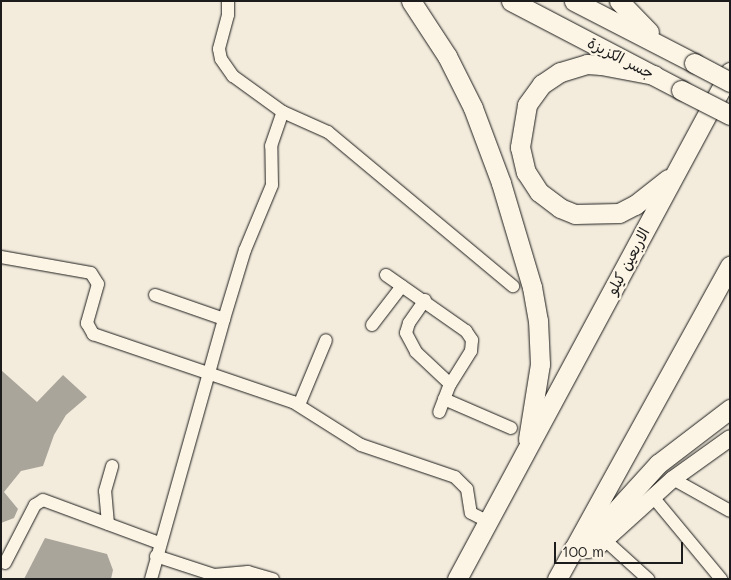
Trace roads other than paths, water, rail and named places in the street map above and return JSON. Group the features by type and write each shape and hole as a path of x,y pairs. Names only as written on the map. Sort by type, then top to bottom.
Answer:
{"highway":[{"path":"411,1 448,56 474,108 501,183 532,287 538,320 540,364 527,450"},
{"name":"جسر الكزيزة","path":"511,1 730,115"},
{"name":"جسر الكزيزة","path":"574,1 730,82"},
{"path":"619,1 636,22 686,59"},
{"path":"654,75 587,64 551,77 527,105 520,137 522,159 532,182 548,200 575,214 586,215 607,215 627,209 676,172"},
{"name":"الاربعين كيلو","path":"457,579 730,72"},
{"path":"557,579 730,266"},
{"path":"573,548 594,534 658,464 730,409"}],"main road":[{"path":"573,548 588,550 606,541 674,479 730,438"}],"street":[{"path":"228,1 228,15 219,49 221,60 232,76 284,112 328,132 513,286"},
{"path":"151,579 157,550 245,250 272,185 270,146 284,112"},
{"path":"1,257 91,272 98,284 87,323 90,332 299,404 361,445 455,478 467,489 471,513 487,521"},
{"path":"386,275 425,300 466,331 472,340 471,351 450,384 438,412"},
{"path":"372,325 402,286"},
{"path":"155,295 224,319"},
{"path":"425,300 409,323 406,333 416,352 450,384"},
{"path":"299,404 326,340"},
{"path":"444,399 511,428"},
{"path":"108,524 105,491 112,466"},
{"path":"674,479 730,511"},
{"path":"654,497 721,579"},
{"path":"5,563 35,505 40,501 108,524 213,577 258,576 273,579"},
{"path":"606,541 648,579"}]}
